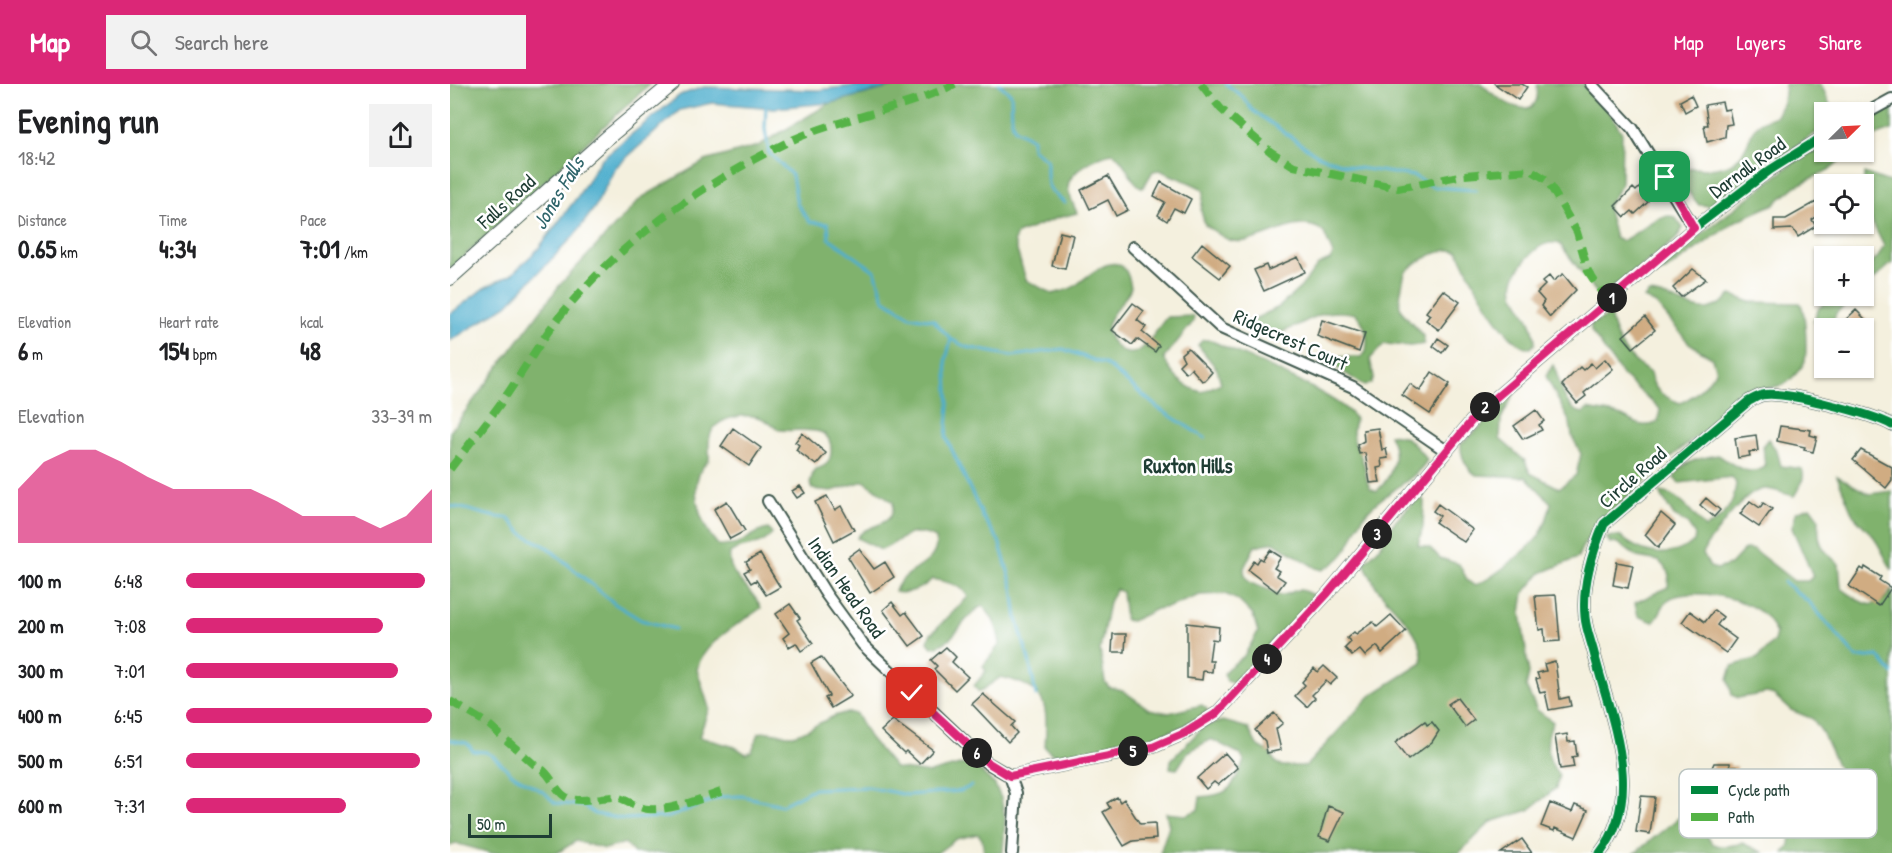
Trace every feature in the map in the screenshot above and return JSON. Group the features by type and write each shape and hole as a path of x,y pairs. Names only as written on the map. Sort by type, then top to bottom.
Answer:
{"main road":[{"name":"Falls Road","path":"450,278 580,161 672,84"}],"street":[{"path":"1591,84 1633,129 1694,228"},
{"path":"1874,109 1892,99"},
{"name":"Darnall Road","path":"1010,776 1153,747 1185,733 1217,713 1328,593 1479,412 1694,228 1770,170 1814,142"},
{"name":"Ridgecrest Court","path":"1133,247 1221,328 1353,387 1445,450"},
{"name":"Circle Road","path":"1600,853 1611,838 1620,816 1624,789 1620,758 1585,618 1588,572 1604,524 1749,401 1762,395 1778,395 1837,406 1892,425"},
{"name":"Indian Head Road","path":"768,501 826,594 863,645 987,762 1010,776"},
{"path":"1010,776 1016,793 1012,853"}],"green space":[{"path":"450,84 650,84 450,269"},
{"path":"903,84 1482,84 1498,98 1517,107 1526,108 1533,105 1537,98 1537,84 1584,84 1591,88 1622,133 1621,185 1607,207 1615,238 1621,241 1628,238 1661,217 1675,217 1683,228 1676,239 1624,280 1599,296 1560,244 1548,243 1537,248 1519,269 1514,281 1517,300 1533,329 1535,343 1531,348 1521,345 1500,324 1479,292 1458,251 1445,251 1430,256 1405,272 1399,303 1403,313 1424,337 1424,344 1410,346 1384,344 1370,359 1374,378 1371,384 1363,385 1327,361 1341,357 1361,357 1366,352 1366,331 1356,314 1327,313 1285,331 1265,336 1255,335 1247,330 1246,323 1279,307 1301,287 1318,265 1330,260 1333,254 1324,233 1318,228 1308,225 1296,226 1251,240 1239,242 1229,240 1205,225 1201,211 1204,190 1200,187 1160,170 1153,171 1143,188 1134,181 1122,161 1113,153 1093,160 1074,174 1068,186 1077,213 1057,218 1017,234 1014,241 1026,280 1052,294 1073,287 1091,273 1108,264 1122,266 1131,287 1110,318 1107,329 1113,343 1124,352 1139,351 1167,317 1194,316 1193,322 1164,358 1170,370 1183,384 1202,392 1221,383 1217,369 1198,345 1203,340 1210,340 1313,389 1334,400 1348,411 1355,420 1354,439 1370,488 1377,491 1391,472 1394,450 1389,435 1406,438 1427,460 1415,475 1367,512 1341,557 1322,570 1274,542 1255,546 1244,568 1247,580 1276,595 1298,590 1320,599 1306,614 1274,638 1239,680 1233,683 1227,681 1224,674 1244,656 1258,632 1253,615 1238,600 1225,594 1200,595 1169,607 1156,609 1132,621 1125,620 1122,592 1116,589 1109,602 1100,650 1105,682 1109,687 1122,690 1149,709 1169,713 1202,705 1207,709 1207,716 1118,748 1081,755 1056,756 1045,747 1045,709 1036,693 1017,681 1001,677 979,692 974,686 986,671 983,666 1000,644 994,623 986,610 982,606 975,610 947,641 932,647 928,642 930,635 968,597 962,589 953,584 932,579 915,590 895,592 905,577 932,556 936,548 936,538 926,534 912,533 881,550 857,538 867,529 890,517 893,502 864,481 832,491 812,489 810,483 814,470 829,460 831,452 827,436 821,432 779,429 767,421 752,416 727,419 715,427 710,436 709,460 702,469 696,491 700,514 718,545 735,545 768,529 772,533 758,544 730,553 732,569 753,594 761,608 723,634 700,660 697,670 709,708 699,737 735,747 746,754 752,751 759,733 793,735 840,714 856,714 869,737 895,768 930,773 963,764 976,767 995,785 1001,798 1005,818 1003,853 984,853 982,839 978,834 956,839 937,853 634,853 625,843 605,849 576,841 557,853 491,853 455,843 450,846 450,432 559,286 641,198 705,161 758,146 830,103"},
{"path":"1785,84 1821,84 1829,102 1814,102 1814,134 1712,206 1699,205 1673,173 1675,166 1710,169 1735,161 1741,155 1756,127 1776,116 1783,102"},
{"path":"1892,107 1892,130 1874,136 1874,117"},
{"path":"1814,150 1814,162 1839,162 1820,174 1814,174 1814,177 1796,186 1774,204 1736,221 1665,271 1646,277 1801,157"},
{"path":"1874,177 1892,183 1892,263 1874,279 1874,260 1884,246 1874,226"},
{"path":"1649,293 1700,309 1720,304 1731,295 1750,302 1800,303 1806,331 1805,361 1788,382 1758,392 1684,446 1633,492 1589,537 1578,558 1541,573 1524,593 1521,613 1529,674 1526,687 1537,710 1553,722 1548,735 1548,749 1551,763 1559,775 1556,788 1529,810 1491,822 1459,853 1160,853 1169,826 1166,813 1186,815 1198,810 1200,797 1224,792 1233,784 1244,761 1240,754 1211,739 1188,752 1177,769 1170,768 1171,760 1204,726 1223,721 1248,728 1257,745 1269,752 1276,763 1282,766 1306,766 1370,696 1422,663 1422,652 1414,632 1377,588 1364,563 1379,548 1392,525 1419,496 1424,501 1423,527 1418,545 1430,548 1440,558 1459,564 1468,581 1474,585 1499,571 1520,555 1540,534 1551,503 1526,477 1476,475 1465,462 1461,449 1461,444 1516,390 1501,419 1500,439 1525,461 1530,473 1559,488 1576,475 1581,454 1572,436 1570,423 1546,376 1553,365 1566,400 1576,410 1583,413 1588,409 1614,414 1644,425 1658,422 1660,409 1623,376 1591,331 1591,324 1610,315 1615,334 1623,348 1634,361 1650,373 1657,389 1669,398 1680,403 1696,393 1708,381 1716,371 1712,358 1689,343 1656,304 1644,298"},
{"path":"1821,306 1844,306 1836,313 1834,318 1815,318"},
{"path":"1768,439 1777,451 1781,466 1802,469 1803,479 1800,486 1794,496 1766,489 1750,495 1725,521 1706,546 1703,554 1710,567 1717,569 1730,565 1745,549 1754,550 1794,581 1808,581 1813,576 1792,528 1796,512 1810,507 1819,519 1819,534 1824,550 1839,564 1841,588 1867,604 1879,603 1892,590 1892,853 1784,853 1790,845 1791,838 1877,838 1877,769 1839,769 1822,732 1813,719 1791,710 1774,695 1767,693 1738,698 1732,695 1728,680 1732,666 1758,658 1774,641 1776,633 1765,616 1754,608 1732,599 1695,594 1670,599 1664,604 1653,622 1638,616 1635,603 1668,587 1669,572 1659,561 1637,557 1618,543 1610,543 1606,537 1620,536 1637,547 1656,553 1685,548 1694,542 1695,535 1687,523 1674,516 1659,492 1679,500 1705,528 1718,520 1727,510 1731,504 1736,483 1732,477 1679,483 1674,478 1678,472 1693,461 1718,455 1741,469 1759,470 1765,467 1763,445"},
{"path":"1837,476 1869,494 1892,491 1892,570 1874,537 1853,515"},
{"path":"1679,818 1679,838 1709,838 1715,845 1722,846 1742,843 1764,853 1635,853"}],"water":[{"path":"868,84 903,84 830,103 774,108 712,103 680,110 616,167 595,207 574,236 507,305 450,341 450,314 484,288 511,275 538,249 578,196 601,159 680,95 704,87 818,90"}],"building":[{"path":"1495,84 1522,84 1527,87 1518,100"},
{"path":"1691,95 1696,106 1685,112 1680,101"},
{"path":"1722,102 1724,110 1729,109 1732,124 1726,125 1725,137 1707,142 1704,125 1708,125 1705,105"},
{"path":"1108,176 1128,210 1116,216 1108,200 1090,209 1081,190"},
{"path":"1161,182 1191,199 1184,213 1174,208 1167,221 1158,215 1165,202 1154,196"},
{"path":"1642,185 1650,193 1644,199 1648,202 1635,214 1632,211 1625,217 1615,206 1633,188 1636,191"},
{"path":"1814,203 1814,219 1812,220 1814,227 1798,237 1793,229 1774,230 1774,219 1786,219"},
{"path":"1060,232 1073,235 1065,269 1052,266"},
{"path":"1202,243 1230,266 1220,278 1192,256"},
{"path":"1298,257 1305,272 1264,291 1254,270 1266,265 1268,270"},
{"path":"1693,269 1706,279 1681,297 1673,288"},
{"path":"1563,274 1576,290 1550,317 1541,306 1544,301 1537,293 1545,285 1542,282 1549,276 1553,281"},
{"path":"1443,290 1460,302 1439,330 1426,320 1430,315 1426,312"},
{"path":"1133,303 1144,311 1137,320 1146,327 1142,332 1159,346 1155,352 1137,339 1132,345 1112,330"},
{"path":"1856,310 1864,318 1847,318"},
{"path":"1645,317 1655,330 1633,348 1623,336"},
{"path":"1322,320 1365,334 1359,352 1317,336"},
{"path":"1438,338 1448,345 1442,353 1433,346"},
{"path":"1188,348 1212,372 1205,380 1202,381 1191,368 1186,373 1179,365 1184,360 1181,354"},
{"path":"1605,359 1613,369 1584,393 1586,396 1577,403 1562,385 1580,367 1583,370 1591,363 1595,368"},
{"path":"1432,372 1450,384 1430,414 1402,395 1410,384 1420,391"},
{"path":"1536,410 1544,421 1539,425 1542,430 1523,439 1514,426"},
{"path":"1780,426 1811,430 1810,435 1817,437 1813,452 1804,450 1805,447 1777,441"},
{"path":"733,428 761,448 749,466 721,446"},
{"path":"1378,428 1382,450 1386,449 1388,458 1381,459 1382,467 1377,468 1380,482 1370,483 1365,453 1359,454 1357,445 1364,441 1363,430"},
{"path":"802,433 826,453 816,465 796,450 799,445 795,442"},
{"path":"1756,435 1758,451 1749,452 1750,456 1738,458 1735,438"},
{"path":"1861,450 1892,467 1892,480 1886,488 1853,460"},
{"path":"800,486 805,493 797,498 792,491"},
{"path":"827,496 835,510 841,506 854,530 834,541 815,502"},
{"path":"1706,498 1720,510 1714,517 1700,505"},
{"path":"727,501 745,531 730,539 714,509"},
{"path":"1750,501 1760,508 1763,503 1772,509 1759,527 1740,514"},
{"path":"1438,504 1473,530 1464,542 1435,522 1440,516 1433,511"},
{"path":"1661,513 1675,525 1658,548 1645,535"},
{"path":"859,549 874,569 885,562 894,577 870,593 848,557"},
{"path":"1270,550 1281,557 1274,568 1279,571 1276,575 1285,581 1277,592 1248,570 1254,561 1257,563 1260,558 1263,560"},
{"path":"760,554 780,587 766,595 756,580 751,583 744,572 750,569 746,562"},
{"path":"1617,562 1633,565 1628,588 1613,585"},
{"path":"1865,567 1881,577 1879,580 1891,588 1879,606 1849,586 1861,568 1864,570"},
{"path":"1556,595 1560,641 1545,642 1544,629 1539,630 1535,596"},
{"path":"892,602 902,615 906,612 924,636 910,646 883,610"},
{"path":"790,604 800,618 797,620 813,643 801,651 796,643 789,647 783,638 789,633 776,614"},
{"path":"1714,610 1723,617 1717,625 1736,639 1726,653 1682,622 1690,611 1705,622"},
{"path":"1391,615 1406,631 1382,653 1377,646 1365,656 1360,650 1352,656 1345,648 1351,642 1347,638 1354,632 1356,634 1373,622 1377,627"},
{"path":"1187,623 1219,627 1218,640 1212,639 1209,661 1213,661 1212,672 1203,671 1202,680 1187,678"},
{"path":"1113,634 1126,634 1125,652 1112,652"},
{"path":"946,647 956,657 952,662 968,677 955,690 934,669 937,666 931,660"},
{"path":"821,657 851,696 831,708 825,698 829,696 811,663"},
{"path":"1555,661 1560,699 1569,697 1571,706 1549,710 1545,692 1540,693 1536,679 1539,678 1537,673 1546,671 1544,664"},
{"path":"1324,666 1337,678 1330,685 1326,681 1312,695 1315,698 1307,707 1295,696 1305,685 1302,682 1314,668 1318,672"},
{"path":"983,694 1015,722 1011,726 1017,733 1008,742 972,704"},
{"path":"1457,698 1474,720 1465,727 1448,704"},
{"path":"1274,713 1283,723 1276,729 1281,750 1267,753 1265,741 1255,730"},
{"path":"893,720 933,750 920,764 906,751 904,753 881,731"},
{"path":"1425,721 1427,725 1432,722 1439,731 1432,742 1408,760 1395,743"},
{"path":"1567,734 1568,742 1575,741 1577,756 1572,757 1574,767 1560,769 1555,736"},
{"path":"1225,753 1238,768 1218,785 1214,782 1206,789 1197,778"},
{"path":"1714,763 1730,763 1730,766 1737,766 1737,769 1711,769"},
{"path":"1641,796 1655,797 1650,834 1636,832"},
{"path":"1117,797 1120,802 1124,799 1140,824 1155,823 1156,839 1133,841 1124,846 1103,812 1110,808 1107,803"},
{"path":"1550,803 1572,812 1575,805 1588,810 1576,837 1555,828 1554,831 1541,826"},
{"path":"1328,806 1344,812 1330,841 1319,837"},
{"path":"1522,839 1532,853 1501,853"}],"waterway":[{"path":"999,84 1011,94 1012,122 1015,129 1032,139 1032,149 1047,160 1050,189 1065,203"},
{"path":"1226,84 1243,97 1252,110 1317,155 1351,167 1414,176 1433,187 1476,190"},
{"path":"766,104 765,129 769,153 792,175 797,204 810,222 828,224 829,238 875,271 884,299 910,316 933,320 951,339 966,347 1012,356 1063,349 1107,365 1158,408 1205,438"},
{"path":"951,339 946,360 949,405 946,437 983,517 999,541 1013,588 1017,619 1030,664 1036,696"},
{"path":"450,506 508,518 523,534 547,547 615,604 641,620 675,629"},
{"path":"1784,582 1809,602 1857,658 1878,656 1892,673"},
{"path":"450,740 467,743 473,751 486,752 493,756 512,774 545,793 555,803 583,806 595,814 624,819 669,817 721,797 742,796 782,805 813,789 868,787 907,795 961,791 971,786"}],"marked path":[{"path":"450,469 501,403 553,325 577,296 603,269 660,220 722,178 788,142 829,126 914,101 955,84"},
{"path":"1201,84 1221,109 1271,152 1294,166 1398,188 1464,175 1531,170 1547,180 1577,232 1588,271 1608,302"},
{"path":"450,701 488,724 546,773 559,791 568,798 584,800 617,797 644,808 657,809 685,804 721,792"}],"cycle path":[{"path":"1010,776 1153,747 1185,733 1217,713 1328,593 1479,412 1694,228 1770,170 1814,142"},
{"path":"1600,853 1614,830 1621,806 1623,781 1615,729 1587,630 1584,605 1589,569 1604,524 1749,401 1760,395 1773,394 1807,399 1848,409 1892,425"}],"district":[{"name":"Ruxton Hills","path":"1188,465"}],"route":[{"path":"912,693 987,762 1010,776 1153,747 1185,733 1217,713 1328,593 1479,412 1694,228 1665,177"}],"water label":[{"name":"Jones Falls","path":"558,193"}]}
